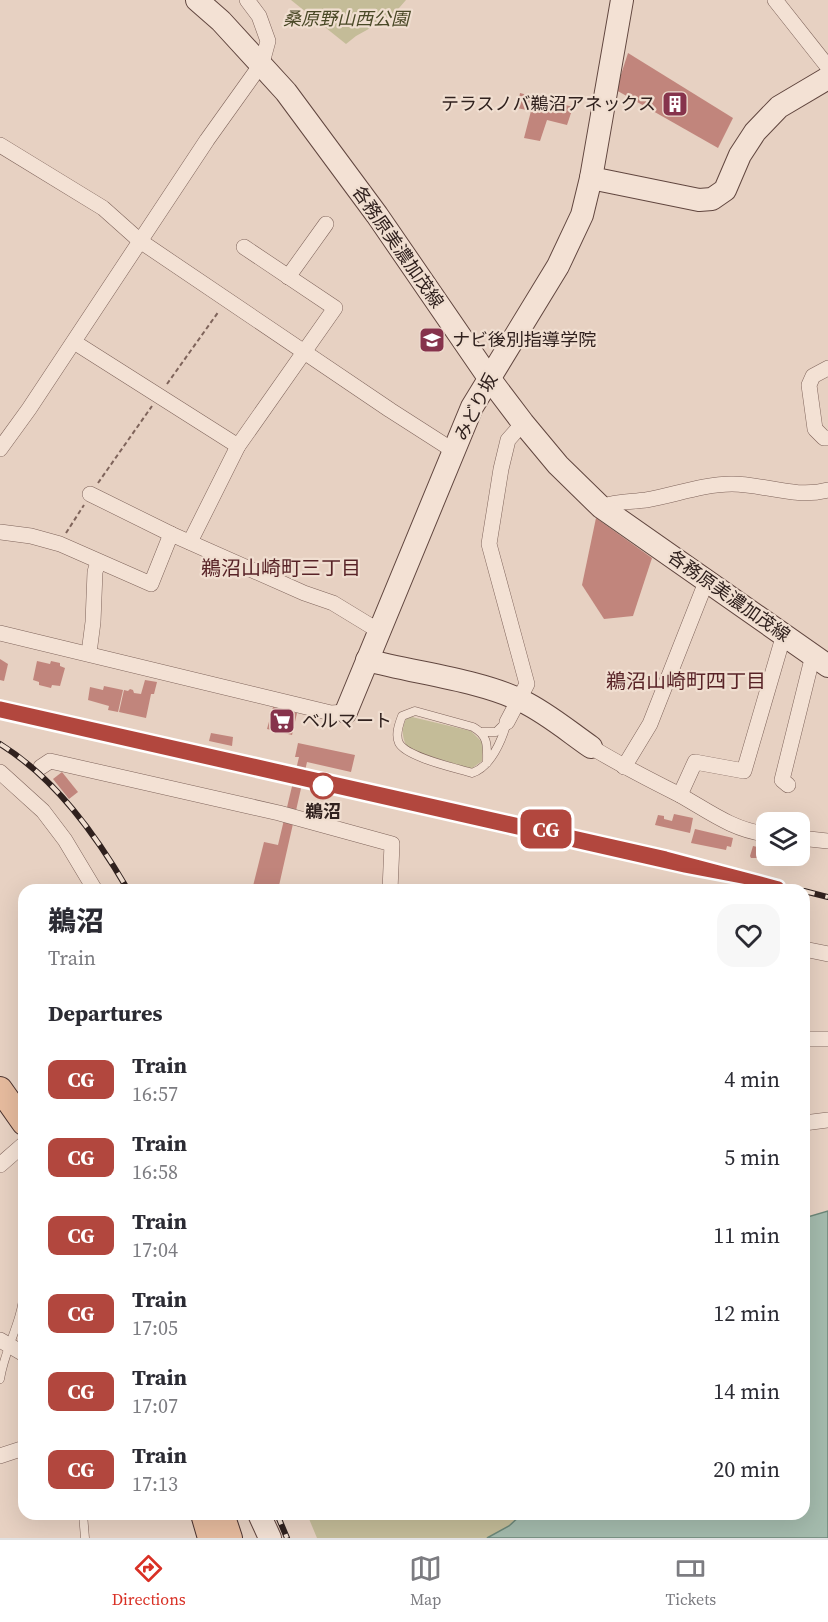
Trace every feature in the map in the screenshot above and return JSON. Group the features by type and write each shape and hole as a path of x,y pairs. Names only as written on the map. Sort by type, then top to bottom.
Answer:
{"main road":[{"path":"0,1089 18,1114"},
{"path":"205,1520 210,1538"},
{"path":"224,1520 230,1538"}],"street":[{"name":"各務原美濃加茂線","path":"197,0 262,63 286,92 377,215 489,378 558,465 601,507 821,660"},
{"path":"0,449 74,342 207,140 262,63 268,41 259,15 247,0"},
{"name":"みどり坂","path":"346,712 472,407 571,241 582,215 591,178 622,0"},
{"path":"777,1 828,67"},
{"path":"591,178 699,200 712,199 725,190 740,155 755,132 779,107 828,78"},
{"path":"0,145 103,208 141,241 454,451"},
{"path":"288,277 326,224"},
{"path":"190,543 238,446 335,308 244,247"},
{"path":"74,342 238,446"},
{"path":"828,368 813,376 809,385 815,429 824,438 828,438"},
{"path":"507,722 527,684 489,544 508,440 523,423"},
{"path":"601,507 615,501 644,500 709,485 735,484 789,493 814,493 828,489"},
{"path":"90,494 190,543 304,593 333,603 379,631"},
{"path":"0,532 31,536 60,544 151,585 171,534"},
{"path":"88,653 93,622 95,572 98,562"},
{"path":"624,767 650,724 706,582"},
{"path":"0,633 331,713 346,712"},
{"path":"680,795 695,762 744,771 784,634"},
{"path":"367,660 471,685 520,700 541,711 591,747 624,767 680,795 724,823 756,833"},
{"path":"788,786 782,780 821,660"},
{"path":"41,767 51,761 279,813 392,844 390,884"},
{"path":"0,772 43,811 65,840 91,884"},
{"path":"810,839 828,841"},
{"path":"810,950 828,954"},
{"path":"810,1039 828,1039"},
{"path":"810,1122 828,1120"},
{"path":"0,1165 18,1149"},
{"path":"4,1342 18,1350"},
{"path":"0,1456 18,1450"},
{"path":"262,1520 270,1538"}],"lane":[{"path":"415,711 473,727 482,732 496,732 507,722 502,738 486,763 479,771 472,773 406,751 398,742 398,726 402,716 415,711"},
{"path":"482,732 487,744 486,763"},
{"path":"0,1379 4,1342 18,1319"},
{"path":"84,1520 85,1538"}],"path":[{"path":"60,544 90,494 228,299"}],"green space":[{"name":"桑原野山西公園","path":"291,0 406,0 392,16 346,44"},
{"path":"412,717 471,731 483,743 482,761 471,769 408,749 403,738 403,727 406,719"},
{"path":"310,1520 516,1520 487,1538 317,1538"}],"shaded area":[{"path":"828,1211 828,1538 487,1538 516,1520 810,1520 810,1216"}],"building":[{"name":"テラスノバ鵜沼アネックス","path":"628,53 733,118 718,148 616,90"},
{"path":"520,93 573,107 567,125 547,120 540,141 524,138 531,111 517,108"},
{"path":"596,518 652,558 633,616 604,619 582,585"},
{"path":"0,659 8,664 4,681 0,680"},
{"path":"37,661 50,664 51,661 60,663 60,666 65,668 60,686 52,685 51,688 39,685 39,682 33,680"},
{"path":"145,680 157,682 154,694 151,694 146,718 119,712 124,690 130,689 134,693 141,694"},
{"path":"104,686 123,690 118,712 108,710 109,706 88,700 90,687 103,690"},
{"name":"ベルマート","path":"273,707 297,713 292,735 267,729"},
{"path":"211,733 233,737 232,746 209,741"},
{"path":"298,743 355,755 351,772 307,762 279,884 254,884 264,842 278,845 299,757 295,757"},
{"path":"62,772 78,792 69,799 53,779"},
{"path":"674,814 693,818 690,833 655,825 658,815 672,821"},
{"path":"695,829 733,838 731,847 727,846 726,850 691,843"},
{"path":"753,846 756,847 756,858 750,856"}],"railway":[{"path":"0,713 685,868 765,884"},
{"path":"0,744 39,773 73,809 124,884"},
{"path":"810,892 828,897"},
{"path":"280,1520 287,1538"}],"train":[{"name":"CG","path":"0,706 666,856 771,884"},
{"name":"CG","path":"0,713 685,868 769,884"}],"place":[{"name":"テラスノバ鵜沼アネックス","path":"675,104"},
{"name":"ナビ後別指導学院","path":"432,340"},
{"name":"ベルマート","path":"282,721"},
{"name":"鵜沼","path":"323,786"}],"district":[{"name":"鵜沼山崎町三丁目","path":"281,568"},
{"name":"鵜沼山崎町四丁目","path":"686,681"}]}
